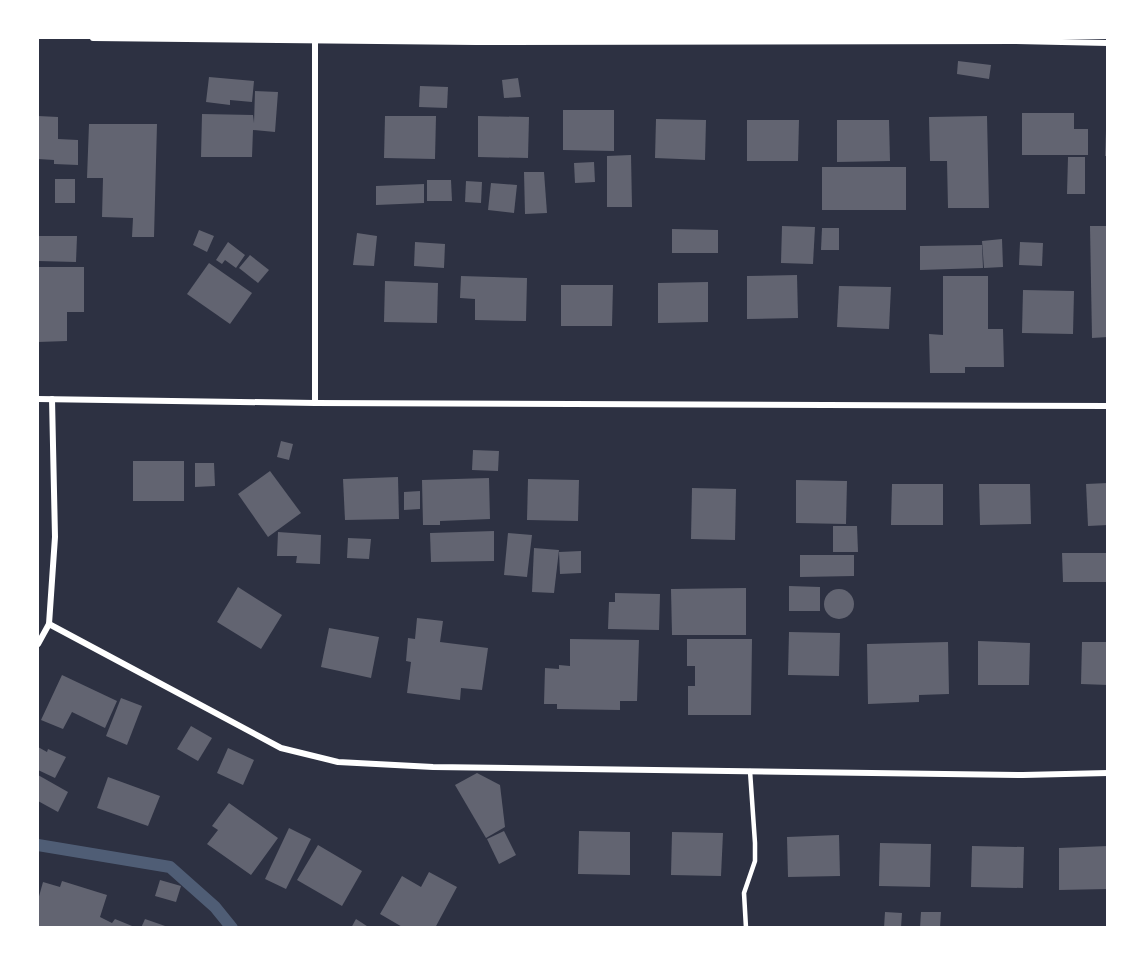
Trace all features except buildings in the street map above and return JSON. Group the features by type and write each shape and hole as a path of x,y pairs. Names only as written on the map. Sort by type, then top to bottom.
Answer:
{"street":[{"path":"93,38 315,41 1015,39 1107,43"},
{"path":"315,41 315,403"},
{"path":"38,399 315,403 1107,406"},
{"path":"38,644 49,624 55,537 52,399"},
{"path":"49,624 281,748 338,762 433,767 1023,775 1107,773"}],"lane":[{"path":"746,927 744,893 755,861 750,771"}],"waterway":[{"path":"38,845 170,867 215,907 232,928"}]}
